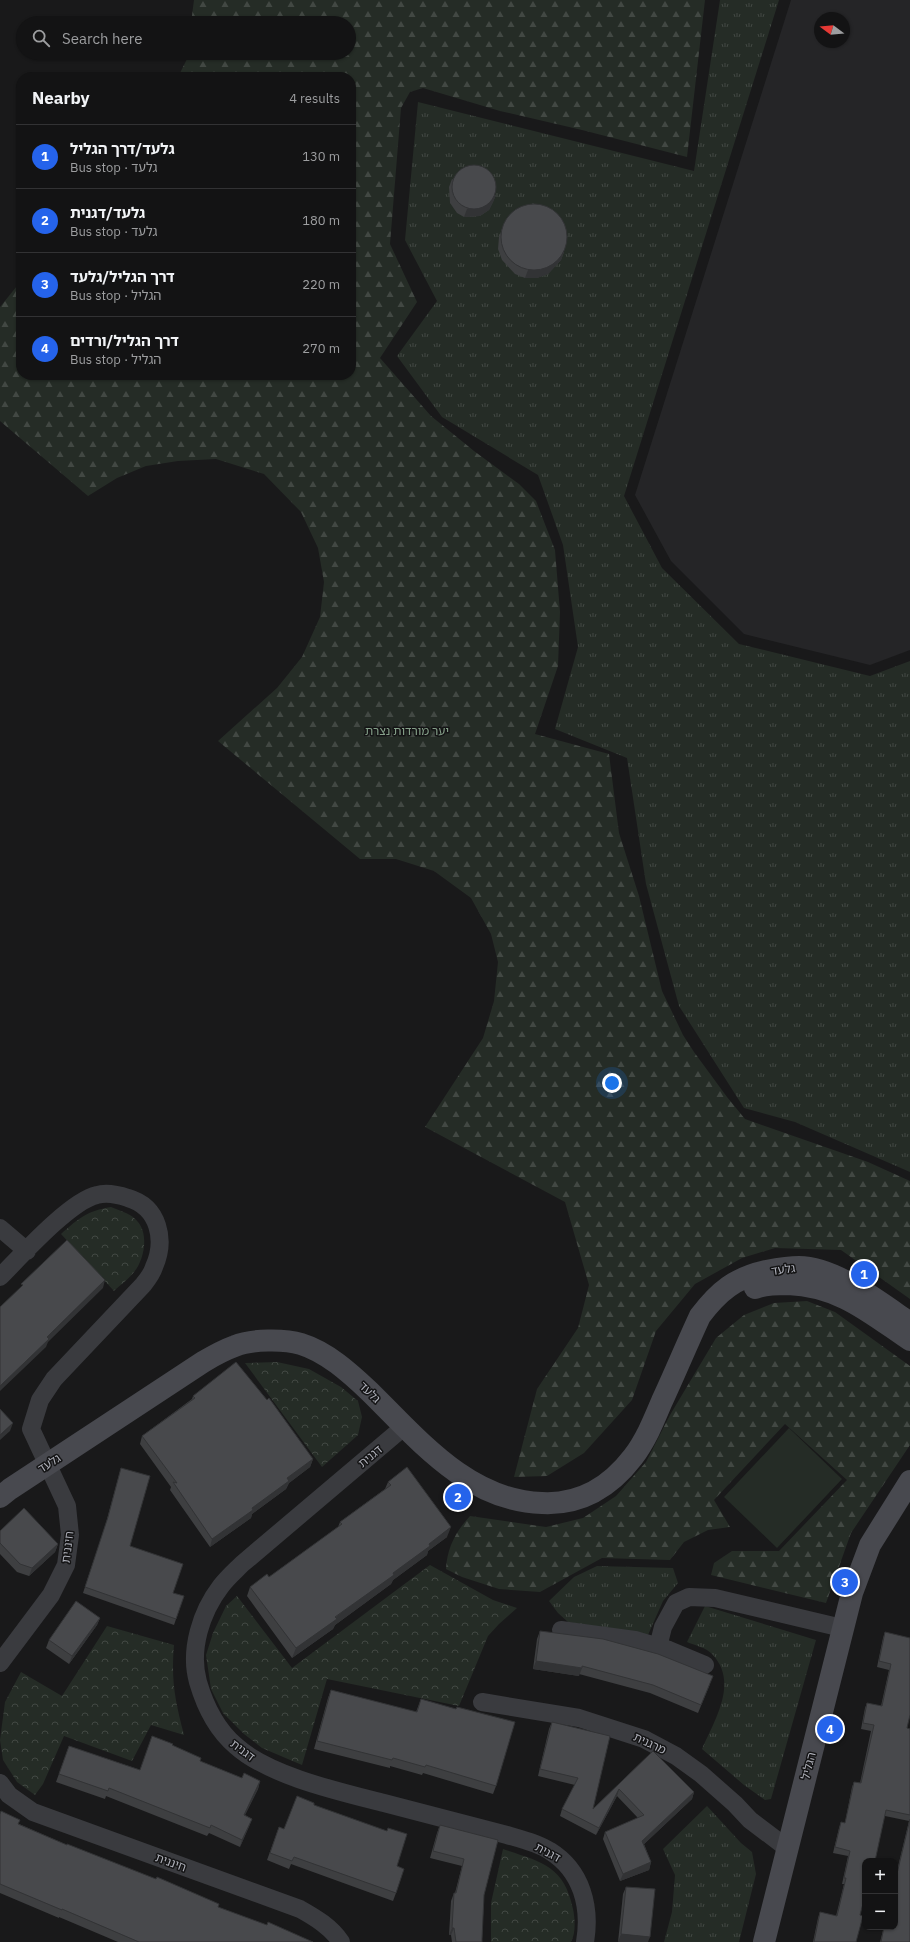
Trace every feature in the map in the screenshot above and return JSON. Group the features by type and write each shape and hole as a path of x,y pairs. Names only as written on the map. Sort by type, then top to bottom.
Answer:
{"street":[{"name":"חיננית","path":"0,1277 70,1209 98,1194 117,1195 132,1199 146,1207 154,1218 160,1232 160,1248 154,1268 143,1285 54,1379 40,1400 31,1428 67,1506 70,1535 66,1565 51,1595 0,1663"},
{"path":"0,1228 27,1251"},
{"name":"גלעד","path":"0,1497 203,1362 236,1345 250,1342 275,1341 301,1344 322,1354 358,1381 446,1465 466,1480 487,1491 508,1499 528,1503 551,1504 575,1501 595,1492 616,1475 633,1457 648,1434 700,1316 712,1300 740,1278 778,1269 801,1267 826,1272 868,1293 910,1323"},
{"name":"גלעד","path":"682,1355 708,1316 728,1301 744,1292 761,1286 782,1284 803,1284 839,1294 910,1340"},
{"name":"דגנית","path":"405,1426 242,1564 221,1586 207,1609 196,1642 195,1672 203,1700 217,1726 236,1747 263,1764 329,1789 507,1835 528,1841 549,1850 566,1862 579,1881 585,1902 588,1924 585,1942"},
{"name":"הגליל","path":"764,1942 842,1628 861,1568 870,1545 910,1481"},
{"name":"הגליל","path":"861,1568 910,1499"},
{"path":"658,1647 663,1627 676,1603 689,1597 715,1598 842,1628"},
{"path":"561,1630 635,1640 705,1665"},
{"name":"מרגנית","path":"482,1702 579,1718 644,1739 676,1756 701,1774 735,1804 750,1820 787,1848"},
{"name":"חיננית","path":"0,1783 9,1795 33,1812 300,1909 320,1920 335,1933 341,1942"}],"shaded area":[{"path":"791,0 910,0 910,650 870,665 744,634 671,561 635,495"}],"green space":[{"name":"יער מורדות נצרת","path":"194,0 705,0 687,157 500,111 423,88 410,92 401,108 390,244 417,302 380,358 431,416 474,451 519,484 536,501 555,550 560,612 558,666 535,734 609,754 619,833 639,896 662,991 683,1035 727,1097 745,1119 868,1162 910,1181 910,1299 841,1250 775,1248 742,1258 695,1284 656,1331 632,1400 584,1453 547,1476 514,1477 537,1389 578,1328 589,1285 565,1202 425,1127 483,1038 494,1001 498,962 491,934 471,898 434,871 396,859 360,859 218,741 277,688 302,657 320,617 324,582 318,548 301,512 264,474 216,459 178,461 146,466 117,478 88,496 0,421 0,307 16,287 16,380 356,380 356,72 180,72 186,60 356,60 356,16 192,16"},
{"path":"720,0 779,0 624,496 662,568 739,644 870,676 910,661 910,1172 795,1122 744,1108 679,1006 646,884 627,758 555,729 578,647 563,545 538,475 442,417 397,356 437,301 405,240 418,102 694,171"},
{"path":"111,1207 136,1219 141,1227 144,1240 143,1254 137,1267 130,1277 114,1291 61,1234 89,1213"},
{"path":"807,1301 835,1312 910,1366 910,1445 851,1533 826,1603 711,1575 714,1563 732,1551 779,1551 847,1480 785,1424 714,1500 730,1527 708,1530 684,1542 670,1560 602,1558 540,1592 499,1589 462,1577 446,1569 448,1554 453,1540 460,1528 470,1516 546,1527 583,1518 616,1496 646,1462 670,1415 716,1338 744,1315 774,1303"},
{"path":"277,1362 309,1369 341,1387 358,1401 362,1417 358,1435 322,1467 245,1363"},
{"path":"789,1428 842,1479 777,1548 724,1497"},
{"path":"430,1565 493,1600 517,1608 488,1636 459,1706 327,1679 302,1765 262,1748 244,1734 223,1713 211,1689 206,1655 213,1633 226,1606 237,1596 292,1668"},
{"path":"597,1566 673,1568 678,1583 663,1601 648,1635 568,1622 558,1613 549,1601 574,1577"},
{"path":"705,1606 816,1640 771,1799 765,1800 744,1785 702,1749 718,1713 724,1688 724,1676 720,1665 712,1654 704,1648 687,1642"},
{"path":"107,1626 174,1645 174,1690 184,1735 151,1725 132,1761 64,1736 43,1784 35,1795 17,1782 3,1760 0,1740 5,1702 21,1672 62,1696"},
{"path":"707,1806 741,1843 752,1852 756,1874 739,1942 664,1942 672,1912 675,1875 663,1849"},
{"path":"503,1849 549,1867 564,1883 569,1894 574,1917 575,1926 571,1942 491,1942 491,1903"}],"building":[{"path":"470,165 478,165 483,166 490,171 495,178 495,196 490,203 483,208 470,209 462,206 455,199 452,191 452,183 455,175 462,168"},
{"path":"528,204 540,204 552,209 562,219 567,231 565,250 552,265 540,270 528,270 516,265 506,255 501,243 501,231 506,219 516,209"},
{"path":"67,1240 105,1280 47,1337 49,1339 0,1386 0,1307 23,1285 21,1284"},
{"path":"236,1362 267,1400 269,1398 313,1459 287,1478 289,1481 252,1508 253,1510 212,1539 173,1482 177,1483 142,1436 195,1398 193,1396"},
{"path":"0,1409 13,1423 0,1435"},
{"path":"407,1467 451,1527 429,1544 430,1546 393,1573 394,1575 335,1617 337,1619 296,1648 250,1587 267,1574 269,1577 342,1524 340,1522 391,1485 388,1482"},
{"path":"121,1468 150,1476 130,1546 183,1564 173,1593 184,1596 176,1619 85,1587 108,1517"},
{"path":"24,1508 58,1544 32,1568 20,1564 0,1543 0,1531"},
{"path":"76,1601 100,1618 72,1656 49,1640"},
{"path":"540,1631 603,1639 658,1654 713,1676 701,1705 653,1685 582,1666 582,1668 536,1661"},
{"path":"885,1632 910,1638 910,1715 907,1728 910,1729 910,1815 886,1810 876,1858 862,1858 862,1907 860,1915 862,1916 862,1920 856,1942 814,1942 820,1912 837,1916 846,1878 844,1878 850,1851 835,1847 841,1822 845,1823 854,1782 861,1783 874,1725 863,1723 867,1703 882,1706 891,1664 879,1661"},
{"path":"331,1690 417,1712 421,1699 456,1709 457,1707 515,1722 496,1786 426,1765 425,1767 393,1758 392,1760 317,1741"},
{"path":"552,1722 610,1736 593,1809 653,1751 694,1792 642,1841 651,1862 623,1874 605,1832 644,1815 619,1789 599,1828 562,1809 578,1778 540,1769"},
{"path":"152,1736 173,1744 172,1745 201,1758 200,1761 242,1778 244,1773 260,1781 244,1815 252,1819 242,1840 211,1825 210,1828 109,1788 108,1791 59,1774 69,1746 140,1770"},
{"path":"297,1796 314,1803 314,1805 387,1831 388,1828 407,1834 397,1866 404,1869 396,1893 294,1857 292,1861 270,1853 279,1827 284,1829"},
{"path":"1,1811 20,1820 18,1824 67,1845 156,1879 157,1877 219,1904 218,1907 267,1925 268,1922 313,1942 139,1942 0,1884"},
{"path":"910,1819 910,1942 881,1942 883,1930 898,1930 898,1869"},
{"path":"440,1825 498,1840 484,1895 482,1942 456,1942 454,1928 452,1928 454,1893 456,1893 464,1859 433,1851"},
{"path":"626,1887 655,1889 650,1937 621,1934"}],"place":[{"name":"גלעד/דרך הגליל","path":"864,1274"},
{"name":"גלעד/דגנית","path":"458,1497"},
{"name":"דרך הגליל/גלעד","path":"845,1582"},
{"name":"דרך הגליל/ורדים","path":"830,1729"}]}
